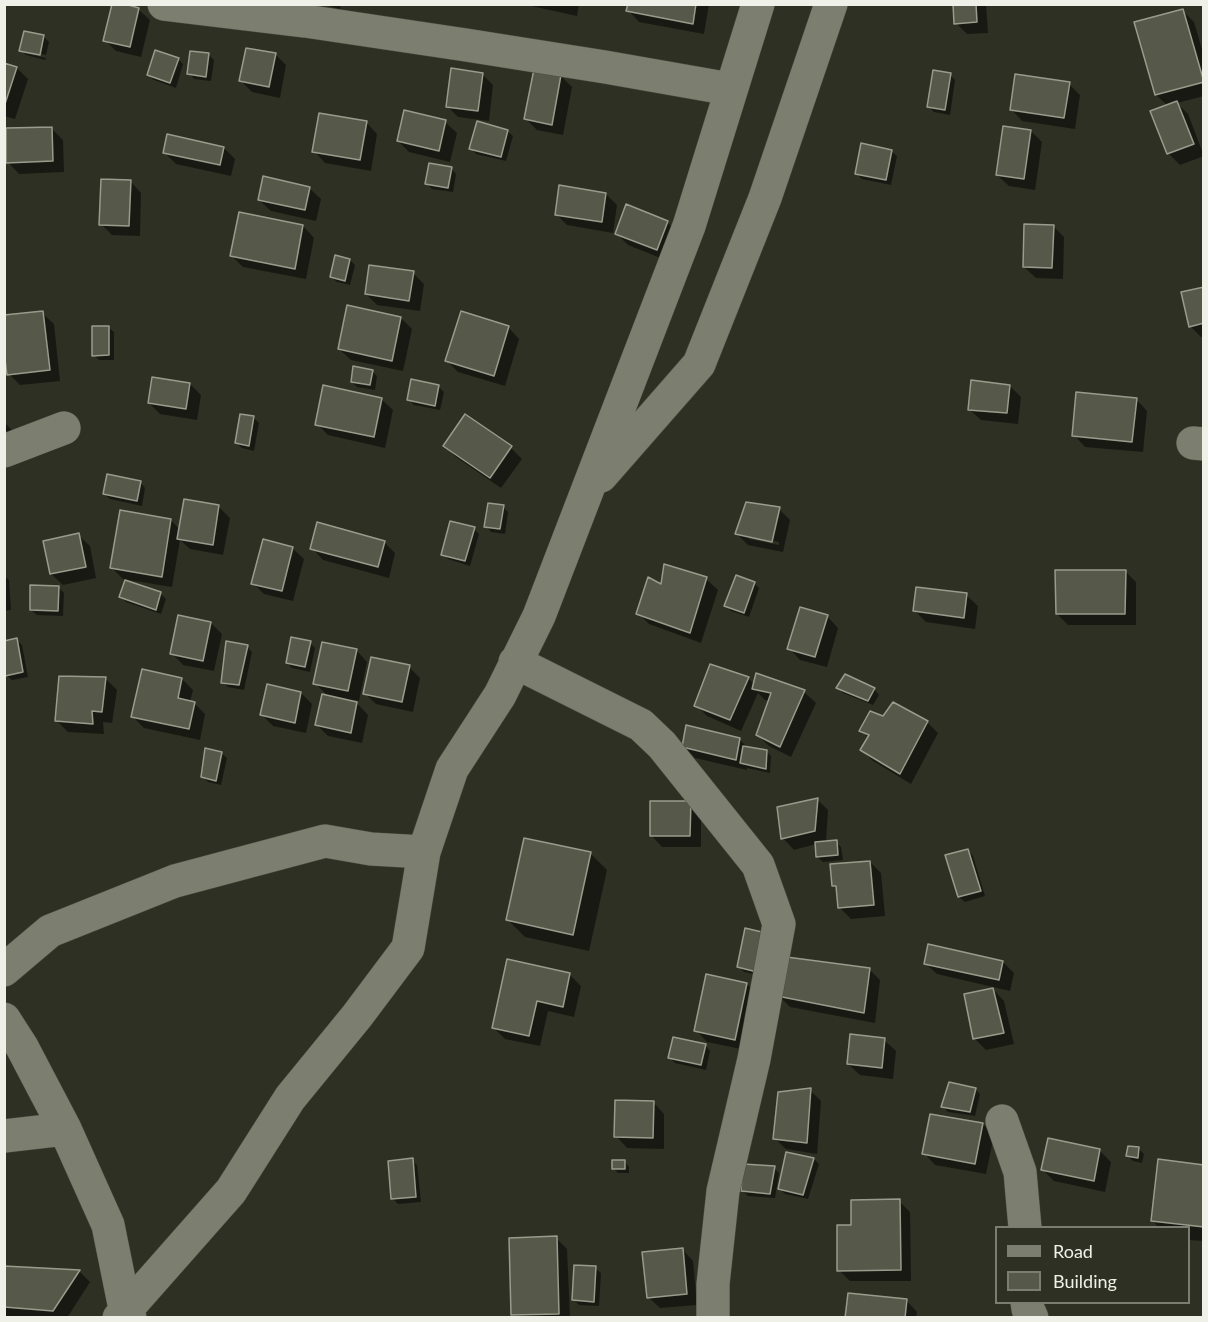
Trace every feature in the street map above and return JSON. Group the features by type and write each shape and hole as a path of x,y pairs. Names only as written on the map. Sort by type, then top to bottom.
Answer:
{"street":[{"path":"164,4 305,21 466,45 605,66 730,89"},
{"path":"125,1315 231,1191 290,1098 357,1016 408,948 424,852 452,769 500,695 539,616 689,226 758,4"},
{"path":"583,497 699,364 765,198 831,4"},
{"path":"4,451 64,428"},
{"path":"515,663 641,725 662,745 758,865 779,924 754,1059 723,1191 713,1284 713,1317"},
{"path":"4,970 50,931 176,881 325,842 371,849 424,852"},
{"path":"4,1019 22,1047 65,1129 108,1225 125,1315"},
{"path":"1002,1121 1020,1172 1025,1226"},
{"path":"4,1136 65,1129"}],"building":[{"path":"112,4 125,4 139,8 130,47 103,41"},
{"path":"628,4 696,4 693,24 626,11"},
{"path":"953,4 976,4 977,22 954,24"},
{"path":"1183,9 1204,82 1155,95 1134,22"},
{"path":"24,31 44,35 40,55 19,51"},
{"path":"246,48 276,53 269,87 239,81"},
{"path":"155,50 179,58 170,83 147,75"},
{"path":"190,51 209,53 206,77 187,74"},
{"path":"4,63 17,67 4,107"},
{"path":"451,68 483,73 478,111 446,107"},
{"path":"534,69 561,75 552,125 524,119"},
{"path":"933,70 951,73 945,110 927,107"},
{"path":"1015,74 1070,82 1064,118 1010,110"},
{"path":"1177,101 1194,144 1167,154 1150,111"},
{"path":"404,110 446,120 439,151 397,141"},
{"path":"319,113 367,121 360,160 312,152"},
{"path":"477,121 508,130 501,157 469,149"},
{"path":"1003,126 1031,130 1024,179 996,175"},
{"path":"52,127 53,161 6,163 6,128"},
{"path":"167,134 224,147 220,165 163,153"},
{"path":"861,143 892,150 886,180 855,174"},
{"path":"429,163 452,167 448,188 425,184"},
{"path":"263,176 310,187 305,210 258,200"},
{"path":"101,179 131,180 129,226 99,225"},
{"path":"559,185 606,193 602,222 555,215"},
{"path":"626,204 668,221 657,250 615,234"},
{"path":"239,212 303,225 295,269 230,256"},
{"path":"1024,224 1054,225 1052,268 1023,267"},
{"path":"335,255 350,259 345,281 330,277"},
{"path":"369,265 414,271 409,301 365,294"},
{"path":"1204,287 1204,323 1189,327 1181,292"},
{"path":"347,305 401,317 392,361 338,349"},
{"path":"43,311 50,370 7,375 4,352 4,315"},
{"path":"461,311 509,326 494,376 445,361"},
{"path":"92,326 109,326 109,355 92,356"},
{"path":"353,366 373,370 370,385 351,382"},
{"path":"152,377 190,383 186,409 148,403"},
{"path":"411,379 439,385 435,406 407,400"},
{"path":"971,380 1010,385 1007,413 968,410"},
{"path":"323,385 382,398 374,437 315,425"},
{"path":"1076,392 1137,398 1132,442 1072,436"},
{"path":"240,414 254,416 249,446 235,443"},
{"path":"465,414 512,446 490,478 443,446"},
{"path":"107,474 141,481 137,501 103,494"},
{"path":"184,499 219,505 213,545 177,539"},
{"path":"746,502 780,507 772,542 735,534"},
{"path":"488,503 504,505 500,529 484,527"},
{"path":"120,510 171,519 162,577 110,568"},
{"path":"450,521 475,527 465,561 441,555"},
{"path":"317,522 385,541 378,567 310,549"},
{"path":"79,533 86,567 50,574 43,541"},
{"path":"263,539 293,547 282,591 251,584"},
{"path":"664,564 707,577 690,633 636,614 648,577 661,584"},
{"path":"1055,570 1126,570 1125,614 1056,614"},
{"path":"736,575 755,582 744,613 724,606"},
{"path":"125,580 161,592 156,610 119,597"},
{"path":"30,585 59,586 58,611 30,610"},
{"path":"916,587 967,593 964,618 913,611"},
{"path":"800,607 828,615 815,657 787,649"},
{"path":"178,615 211,622 203,661 170,654"},
{"path":"291,637 311,641 305,667 286,663"},
{"path":"17,638 23,672 5,676 4,641"},
{"path":"226,641 248,645 239,685 221,683"},
{"path":"322,642 357,649 348,691 313,684"},
{"path":"371,657 410,665 402,702 363,694"},
{"path":"710,664 749,677 730,720 694,706"},
{"path":"142,669 182,678 178,698 195,702 189,729 131,717"},
{"path":"756,673 805,690 780,747 756,735 771,693 752,689"},
{"path":"845,674 875,688 868,701 836,688"},
{"path":"59,676 106,677 102,712 92,711 93,724 55,721"},
{"path":"267,684 301,692 295,723 260,715"},
{"path":"322,694 357,702 351,733 315,725"},
{"path":"893,702 928,721 900,774 860,750 869,735 859,731 870,711 883,716"},
{"path":"686,725 740,738 736,760 682,747"},
{"path":"743,746 767,750 766,769 740,763"},
{"path":"205,748 222,752 216,781 201,777"},
{"path":"818,798 815,831 781,839 777,807"},
{"path":"650,801 691,801 690,836 650,836"},
{"path":"524,838 591,852 573,935 506,920"},
{"path":"837,840 838,855 816,857 815,842"},
{"path":"968,849 981,891 958,897 945,855"},
{"path":"870,861 874,905 838,908 836,886 832,886 830,864"},
{"path":"745,928 766,933 757,972 737,967"},
{"path":"928,944 1003,961 999,980 924,964"},
{"path":"779,956 870,968 864,1013 777,996"},
{"path":"507,959 570,973 563,1007 537,1001 529,1036 492,1028"},
{"path":"706,974 747,983 735,1040 694,1031"},
{"path":"993,988 1004,1033 973,1039 964,994"},
{"path":"850,1034 885,1038 882,1068 847,1064"},
{"path":"673,1037 706,1044 701,1065 668,1058"},
{"path":"949,1082 976,1088 970,1112 941,1107"},
{"path":"811,1088 807,1143 773,1139 778,1092"},
{"path":"615,1100 654,1101 653,1138 614,1137"},
{"path":"930,1114 983,1123 975,1164 922,1154"},
{"path":"1048,1138 1100,1149 1094,1181 1041,1170"},
{"path":"1128,1146 1139,1147 1138,1158 1126,1156"},
{"path":"786,1152 814,1158 803,1195 778,1189"},
{"path":"413,1158 416,1197 391,1199 388,1161"},
{"path":"1158,1159 1204,1165 1204,1227 1151,1221"},
{"path":"612,1160 625,1160 625,1169 612,1169"},
{"path":"743,1164 775,1166 770,1194 741,1191"},
{"path":"900,1199 901,1270 837,1271 837,1225 851,1225 851,1200"},
{"path":"557,1236 559,1314 511,1315 509,1238"},
{"path":"683,1248 687,1294 647,1298 642,1252"},
{"path":"574,1265 596,1266 594,1302 572,1300"},
{"path":"4,1266 80,1270 53,1311 4,1307"},
{"path":"848,1293 907,1299 905,1318 845,1318"}]}
